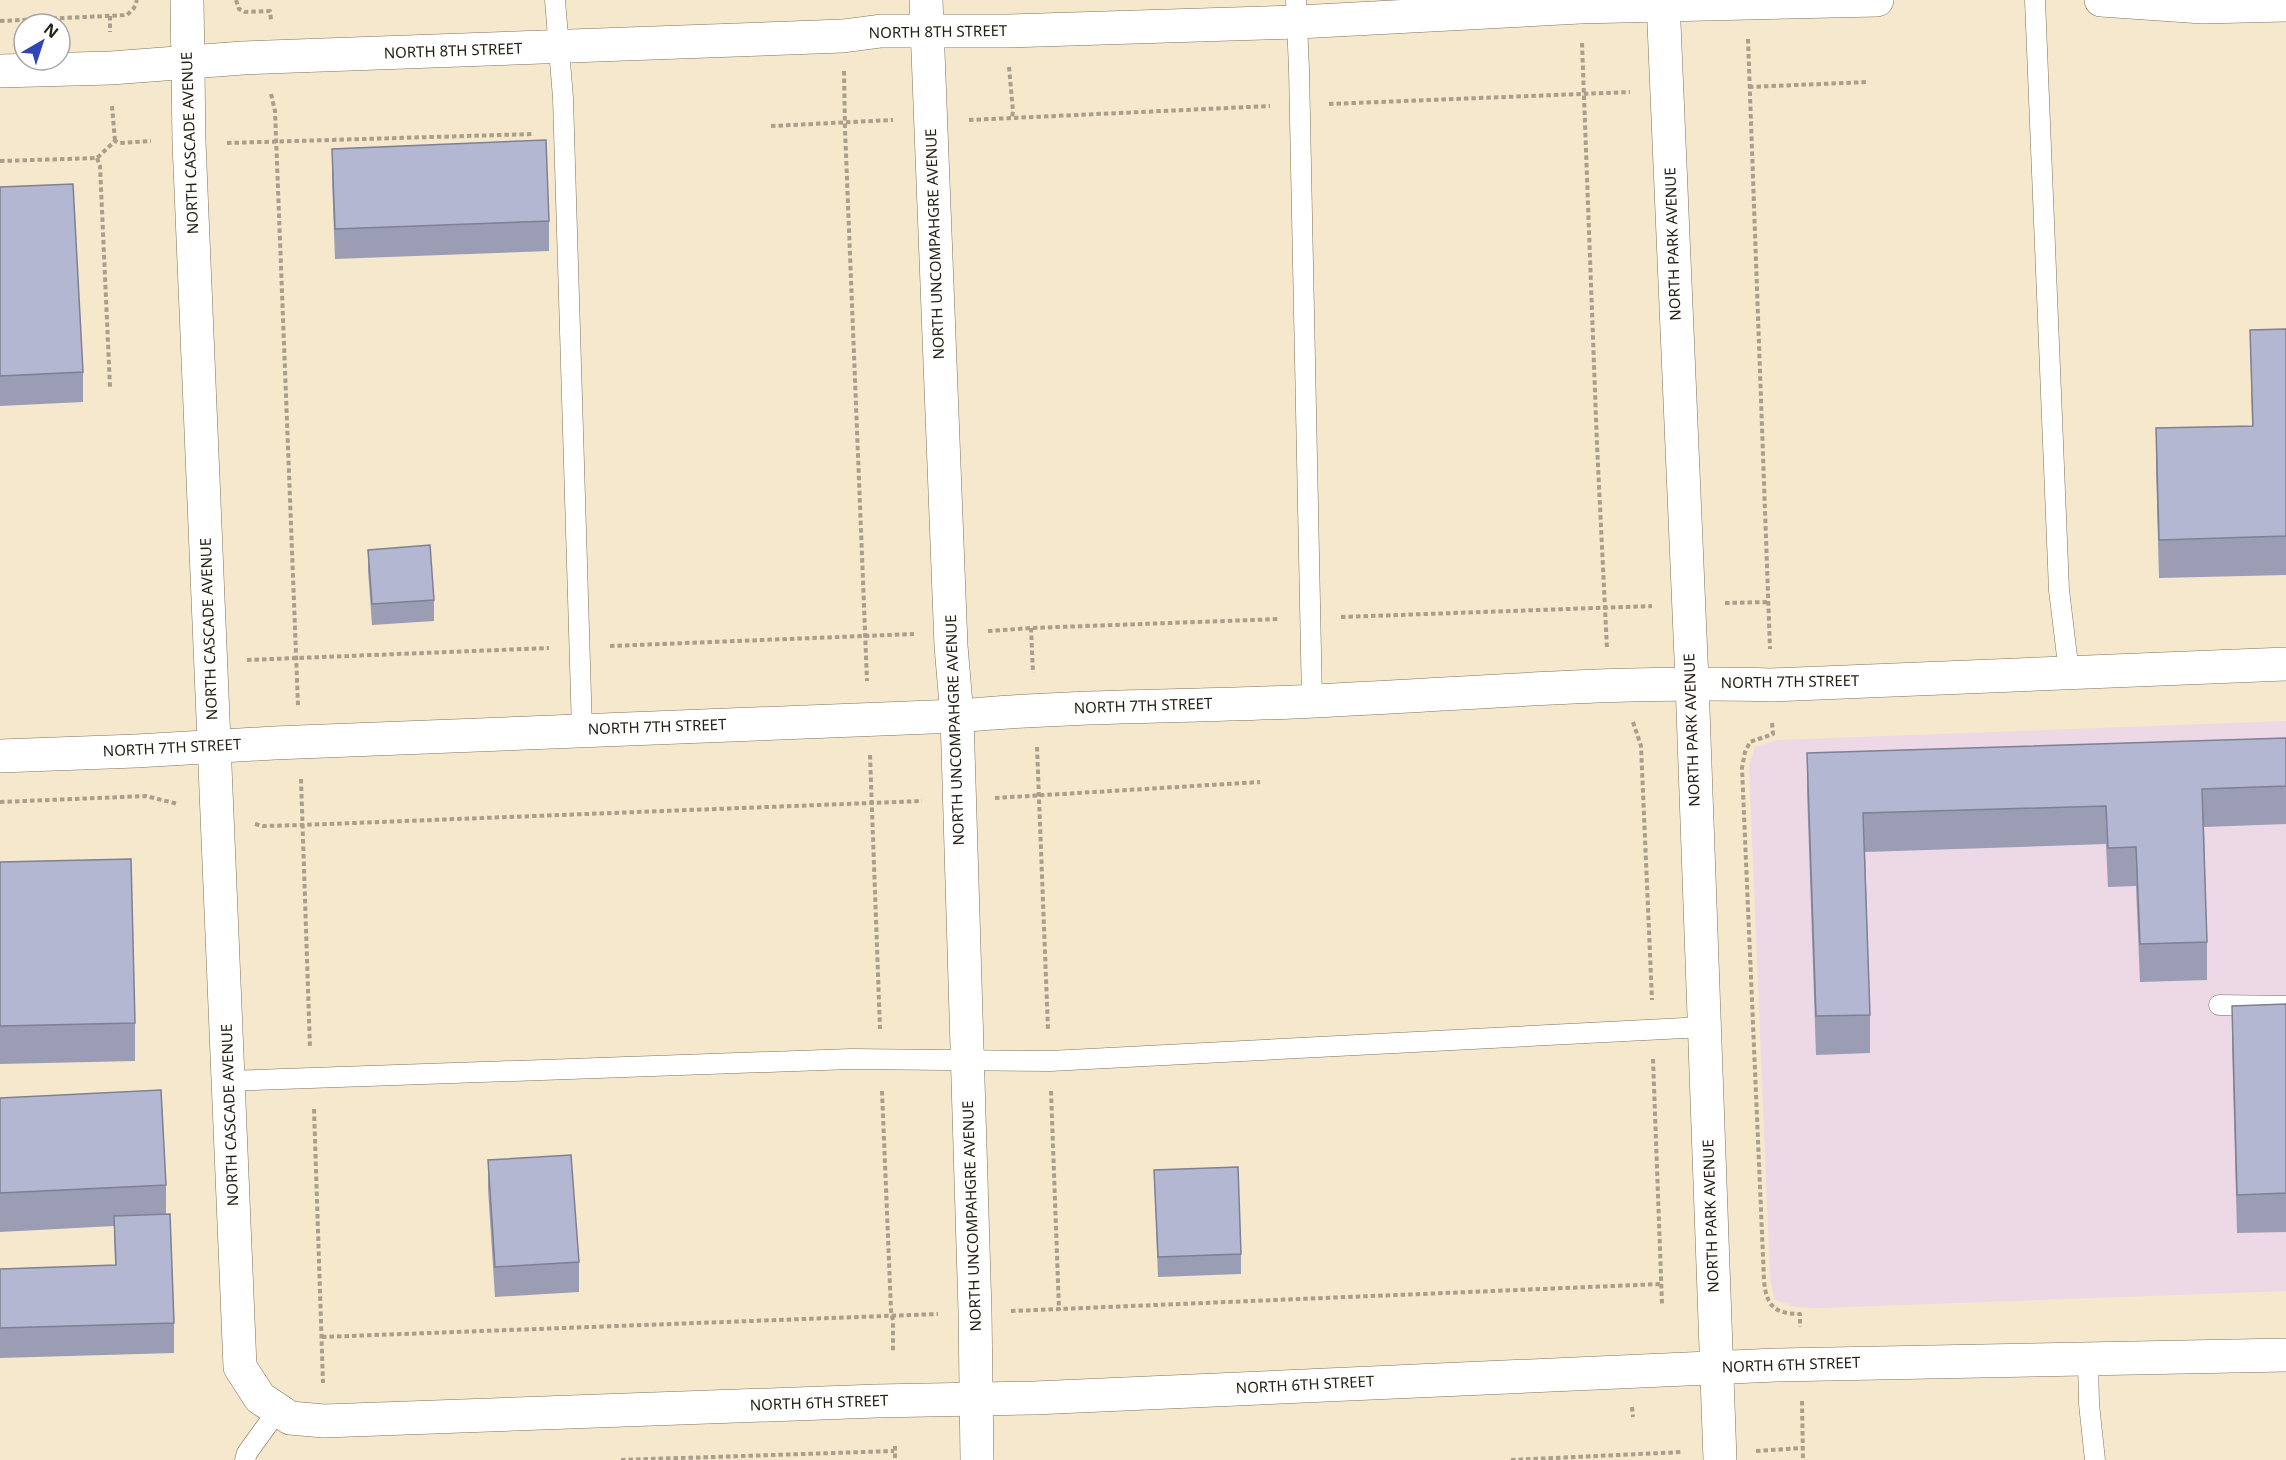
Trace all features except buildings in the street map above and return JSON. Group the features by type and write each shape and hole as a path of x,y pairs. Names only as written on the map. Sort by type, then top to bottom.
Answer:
{"street":[{"name":"NORTH CASCADE AVENUE","path":"187,0 189,142 240,1367 260,1398 290,1418 324,1421"},
{"name":"NORTH 8TH STREET","path":"0,71 111,68 243,58 843,36 881,31 927,16 1568,8 1663,3 1746,4 1877,0"},
{"path":"2101,0 2203,7 2286,4"},
{"name":"NORTH PARK AVENUE","path":"1663,3 1692,682 1720,1455"},
{"name":"NORTH UNCOMPAHGRE AVENUE","path":"927,16 951,634 957,716 975,1312 977,1460"},
{"name":"NORTH 7TH STREET","path":"0,756 957,716 1035,709 1312,701 1692,682 1771,685 2286,664"},
{"name":"NORTH 6TH STREET","path":"324,1421 865,1401 975,1400 1801,1365 2286,1354"}],"lane":[{"path":"555,0 564,134 582,730"},
{"path":"2035,0 2059,578 2069,673"},
{"path":"1297,11 1312,701"},
{"path":"2219,1005 2286,1006"},
{"path":"229,1081 881,1059 1050,1061 1704,1027"},
{"path":"2088,1358 2089,1404 2095,1460"},
{"path":"245,1460 247,1453 278,1410"}],"path":[{"path":"0,21 127,15 134,8 136,0 144,0"},
{"path":"1746,4 1773,735 1750,742 1745,752 1742,768 1766,1294 1774,1309 1786,1314 1800,1314 1803,1460"},
{"path":"843,36 867,685"},
{"path":"1749,87 1868,82"},
{"path":"771,126 896,119 930,121 1666,90"},
{"path":"0,161 97,158 115,141 120,143 276,143 564,134"},
{"path":"97,158 100,166 110,387"},
{"path":"211,662 951,634 1031,628 1604,608"},
{"path":"1031,628 1059,1310"},
{"path":"870,752 893,1353"},
{"path":"988,799 1260,782"},
{"path":"0,802 146,796 186,806"},
{"path":"252,823 263,826 302,825 931,800"},
{"path":"1007,1312 1661,1284"},
{"path":"322,1337 943,1313"},
{"path":"621,1460 894,1448 895,1460"},
{"path":"1511,1460 1720,1455 1803,1448"}],"shaded area":[{"path":"2286,721 2286,1291 1820,1308 1795,1307 1774,1299 1770,1277 1749,765 1755,747 1777,740"}]}
